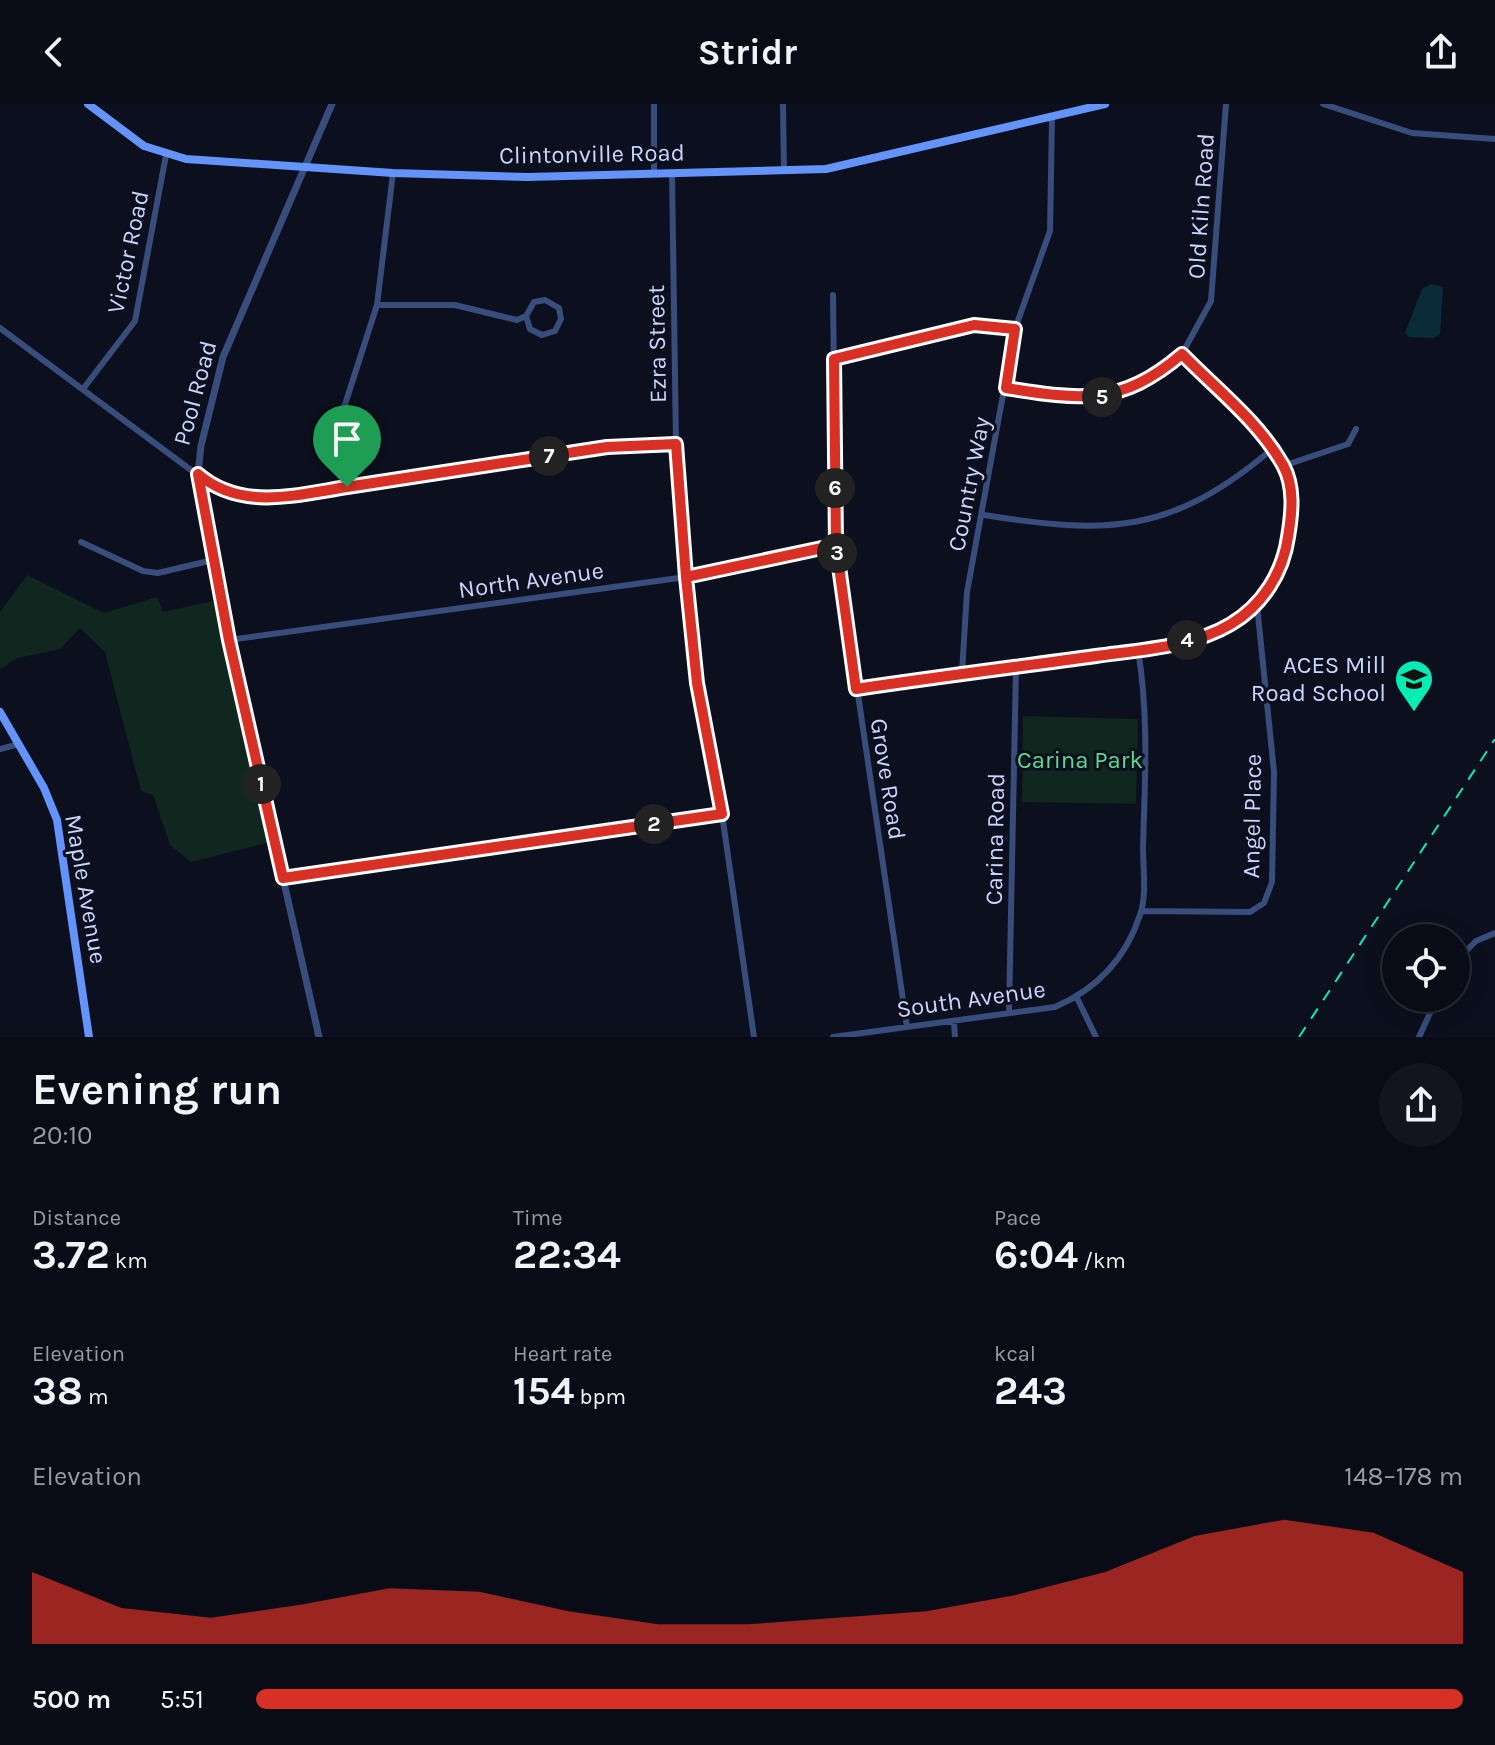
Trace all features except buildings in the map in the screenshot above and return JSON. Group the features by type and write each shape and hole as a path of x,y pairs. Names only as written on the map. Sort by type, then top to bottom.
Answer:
{"main road":[{"name":"Clintonville Road","path":"88,104 139,143 166,155 393,173 528,177 784,171 859,164 1105,104"},
{"name":"Maple Avenue","path":"0,712 44,788 57,820 89,1037"}],"street":[{"name":"Pool Road","path":"319,1037 229,640 198,474 201,446 223,357 332,104"},
{"path":"654,104 654,174"},
{"path":"783,104 784,171"},
{"name":"Old Kiln Road","path":"1006,388 1071,398 1102,397 1152,378 1182,354 1211,301 1226,104"},
{"path":"1323,104 1412,133 1495,139"},
{"name":"Country Way","path":"962,672 967,592 984,515 1015,329 1050,231 1052,118"},
{"name":"Victor Road","path":"83,389 135,321 166,155"},
{"path":"347,487 340,420 377,305 393,173"},
{"name":"Ezra Street","path":"672,173 676,444 686,577 697,683 722,814 754,1037"},
{"name":"Grove Road","path":"833,295 836,545 907,1027"},
{"path":"545,300 555,304 561,319 555,331 542,335 530,329 526,316 530,306 545,300"},
{"path":"377,305 455,305 510,319 526,316"},
{"path":"834,359 974,325 1015,329"},
{"path":"0,328 198,474 223,490 254,498 347,487 607,447 676,444"},
{"path":"856,689 1138,650 1205,636 1231,625 1257,605 1284,561 1291,519 1291,489 1283,466 1257,427 1182,354"},
{"path":"1283,466 1348,444 1356,429"},
{"path":"984,515 1058,527 1128,524 1176,510 1209,495 1271,450"},
{"path":"81,542 143,571 158,573 213,560"},
{"name":"North Avenue","path":"229,640 686,577 836,545"},
{"name":"Angel Place","path":"1142,911 1250,912 1264,903 1272,882 1274,772 1257,605"},
{"name":"South Avenue","path":"833,1037 1055,1007 1077,998 1110,970 1127,946 1142,911 1146,710 1138,650"},
{"name":"Carina Road","path":"1009,1012 1016,667"},
{"path":"0,749 19,744"},
{"path":"283,878 722,814"},
{"path":"1470,947 1495,933"},
{"path":"1077,998 1096,1037"},
{"path":"1419,1037 1431,1012"},
{"path":"954,1022 955,1037"}],"green space":[{"path":"27,575 104,613 157,597 163,612 217,600 270,842 191,862 170,845 153,795 141,791 105,652 80,628 60,649 18,658 0,669 0,612"},
{"name":"Carina Park","path":"1023,716 1138,719 1136,804 1022,802"}],"water":[{"path":"1431,284 1443,287 1440,335 1433,338 1409,337 1405,333 1422,289"}],"railway":[{"path":"1299,1037 1495,739"}],"place":[{"name":"ACES Mill Road School","path":"1414,713"}],"route":[{"path":"347,487 263,499 223,490 198,474 200,502 229,640 283,878 722,814 697,683 686,577 836,545 856,689 1138,650 1205,636 1231,625 1257,605 1284,561 1291,519 1291,489 1283,466 1267,440 1182,354 1152,378 1116,394 1071,398 1006,388 1015,329 985,324 834,359 836,545 761,561 686,577 676,444 607,447 347,487"}]}
